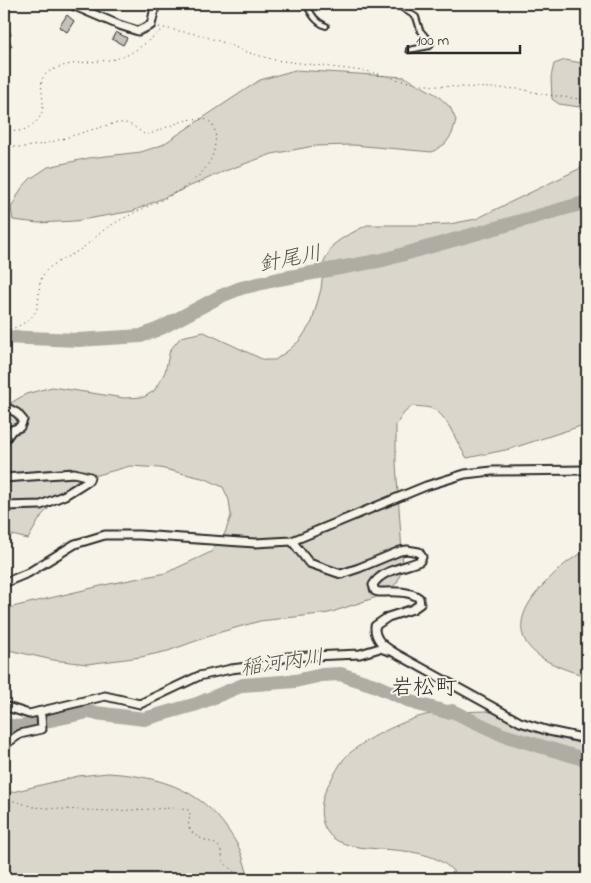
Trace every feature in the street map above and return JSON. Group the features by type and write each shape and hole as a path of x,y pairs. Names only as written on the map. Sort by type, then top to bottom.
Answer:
{"street":[{"path":"70,4 119,26 138,30 151,25 154,12 153,4"},
{"path":"4,406 23,420 20,427 12,430 4,441"},
{"path":"4,583 28,573 75,544 104,535 139,535 255,543 292,541 426,486 465,474 492,471 587,470"},
{"path":"4,478 74,473 90,476 89,480 65,495 41,505 4,506"},
{"path":"292,541 310,562 341,574 400,551 419,552 422,557 420,561 382,575 373,584 375,591 401,592 415,595 419,598 420,604 413,609 388,617 375,626 375,634 379,641 395,653 520,722 549,731 587,739"},
{"path":"4,706 29,714 39,714 105,696 140,704 199,676 231,669 264,665 287,657 360,654 380,648 395,653"},
{"path":"4,744 20,734 42,729 39,714"}],"lane":[{"path":"306,4 313,17 326,26"},
{"path":"396,4 416,17 420,30 431,43 430,46 409,50"}],"path":[{"path":"4,132 20,131 34,124 41,117 43,108 43,77 47,73 62,67 124,56 134,51 163,28 200,35 246,52 275,60 371,72 403,81 434,86 521,89 541,94 587,100"},
{"path":"4,145 14,148 31,147 124,122 144,134 150,134 186,120 201,118 209,120 216,134 210,161 193,181 106,229 83,248 48,268 41,280 37,308 34,314 12,330 4,331"},
{"path":"4,798 34,807 59,809 111,811 173,808 189,810 191,813 190,829 197,837 221,849 223,860 236,873 239,879"}],"shaded area":[{"path":"565,60 587,64 587,108 559,104 552,99 551,77 554,64"},
{"path":"295,70 405,77 437,95 450,107 456,120 452,134 445,144 432,152 353,145 314,146 272,154 225,171 133,211 75,221 38,223 13,220 11,208 21,189 30,179 48,167 89,158 141,152 162,145 260,80"},
{"path":"587,165 587,424 510,449 467,458 447,422 439,413 430,408 412,406 404,413 396,425 396,463 403,567 397,583 380,596 329,613 260,621 221,632 168,651 141,657 87,664 53,660 4,649 4,609 109,584 166,573 211,552 225,533 231,516 229,500 223,487 206,479 160,468 130,466 76,481 42,515 28,539 4,533 4,500 8,495 4,493 4,407 26,394 52,387 124,398 144,397 154,391 165,372 170,350 181,337 204,332 264,360 275,360 300,340 312,322 321,289 324,262 333,245 344,237 367,225 450,224 476,219"},
{"path":"587,551 587,676 551,663 537,654 527,644 522,632 523,618 530,601 559,569"},
{"path":"486,711 525,719 559,737 587,746 587,879 459,879 446,865 429,856 351,846 336,840 326,830 321,811 325,791 343,760 358,747 388,729 418,717 443,713"},
{"path":"108,773 160,781 191,794 217,816 228,830 241,853 249,879 4,879 4,794 78,776"}],"building":[{"path":"67,15 74,21 67,32 59,27"},
{"path":"4,17 7,18 9,25 4,27"},
{"path":"8,28 11,35 7,37 12,46 4,51 4,31"},
{"path":"116,32 127,38 123,45 112,39"}],"waterway":[{"name":"針尾川","path":"4,337 78,340 141,336 241,288 383,260 587,202"},
{"name":"稲河内川","path":"4,725 18,727 88,712 144,719 197,704 243,685 295,681 322,675 340,674 374,685 417,704 447,712 452,711 503,735 587,760"}],"district":[{"name":"岩松町","path":"424,686"}]}
